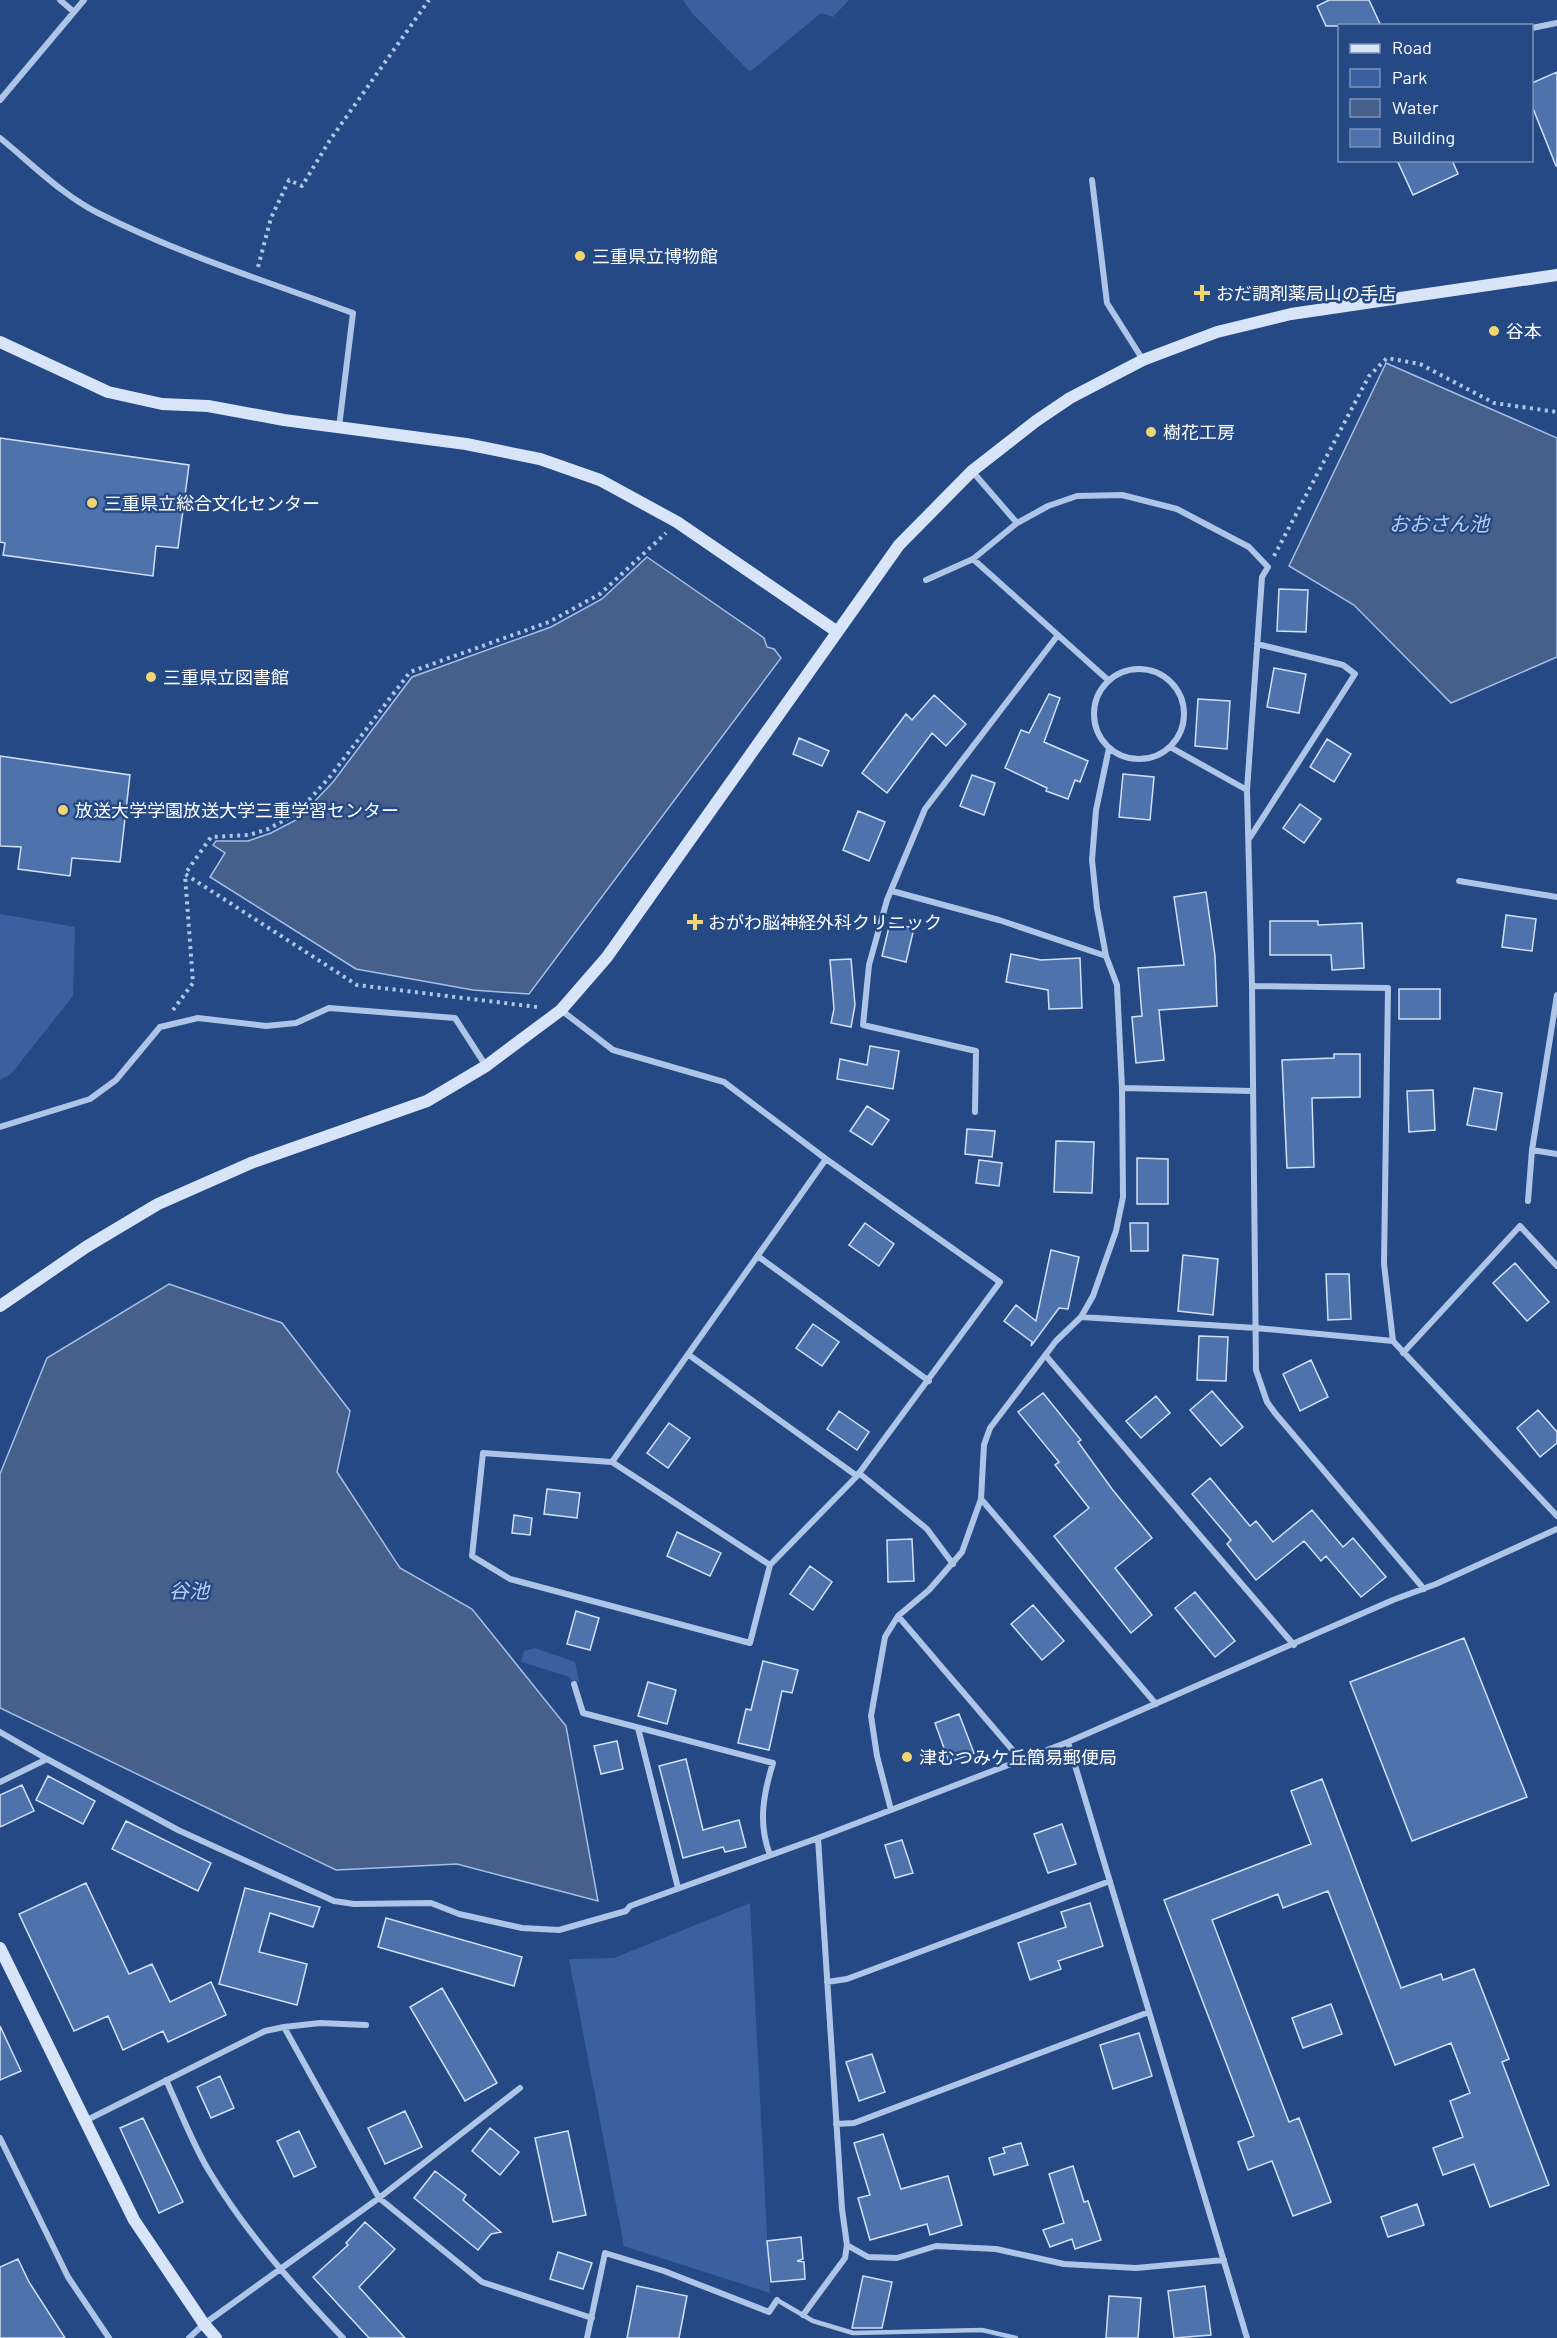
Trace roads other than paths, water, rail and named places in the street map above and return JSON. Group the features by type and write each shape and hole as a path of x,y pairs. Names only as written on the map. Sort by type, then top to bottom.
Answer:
{"street":[{"path":"60,0 74,12"},
{"path":"0,100 84,0"},
{"path":"1533,28 1557,23"},
{"path":"0,138 66,192 96,213 203,258 353,313 339,427"},
{"path":"1092,180 1107,303 1143,360"},
{"path":"0,1306 86,1246 158,1204 251,1163 427,1101 486,1066 561,1010 607,957 899,545 972,471 1070,398 1143,360 1217,332 1291,314 1557,275"},
{"path":"0,342 108,392 162,404 208,406 284,420 466,444 540,459 600,480 677,522 836,631"},
{"path":"972,471 1017,523"},
{"path":"926,580 973,559 1017,523 1048,506 1077,496 1122,495 1177,509 1249,547 1268,567 1262,577 1247,790 1252,986 1256,1370 1267,1401 1424,1589"},
{"path":"973,559 1108,680"},
{"path":"975,1112 976,1051 863,1025 869,965 887,900 925,809 1058,635"},
{"path":"1249,840 1355,674 1342,666 1257,644"},
{"path":"1131,669 1145,669 1171,682 1180,695 1184,710 1182,725 1170,747 1152,757 1137,759 1122,756 1109,748 1100,737 1094,723 1094,709 1098,695 1108,680 1131,669"},
{"path":"1170,747 1247,790"},
{"path":"891,1810 877,1756 872,1716 885,1637 898,1616 953,1564 962,1552 981,1499 984,1445 990,1428 1056,1341 1082,1317 1093,1296 1116,1231 1124,1197 1117,985 1106,956 1097,908 1092,860 1098,799 1109,748"},
{"path":"1459,881 1557,897"},
{"path":"892,891 999,920 1106,956"},
{"path":"1252,986 1388,988 1384,1264 1393,1341 1557,1516"},
{"path":"1528,1201 1532,1150 1555,1024 1557,995"},
{"path":"0,1127 90,1099 116,1080 160,1027 198,1018 266,1026 296,1023 329,1008 455,1018 486,1066"},
{"path":"561,1010 613,1050 724,1082 826,1160 1000,1282 858,1474 770,1565 750,1643 510,1580 472,1556 483,1453 612,1462 770,1565"},
{"path":"1122,1088 1253,1091"},
{"path":"1532,1150 1557,1154"},
{"path":"612,1462 826,1160"},
{"path":"1403,1353 1520,1226 1557,1266"},
{"path":"759,1257 929,1381"},
{"path":"1082,1317 1256,1328 1393,1341"},
{"path":"689,1355 858,1474 927,1529 953,1564"},
{"path":"1046,1356 1294,1645"},
{"path":"981,1499 1156,1704"},
{"path":"0,1732 178,1830 334,1901 354,1904 431,1903 459,1914 522,1928 560,1930 626,1911 630,1906 818,1838 1068,1742 1393,1600 1424,1589 1557,1529"},
{"path":"898,1616 1021,1760"},
{"path":"574,1684 583,1713 773,1763 762,1816 763,1837 770,1855"},
{"path":"638,1728 678,1888"},
{"path":"1068,1742 1247,2338"},
{"path":"0,1782 47,1759"},
{"path":"803,2315 845,2258 847,2245 836,2124 818,1838"},
{"path":"827,1982 847,1979 1110,1881"},
{"path":"0,1948 134,2220 204,2325 216,2338"},
{"path":"836,2124 854,2123 1149,2012"},
{"path":"85,2121 265,2031 320,2023 366,2025"},
{"path":"284,2027 379,2198 482,2282 592,2318"},
{"path":"166,2080 208,2169 278,2270 343,2338"},
{"path":"189,2338 278,2270 379,2198 520,2088"},
{"path":"0,2138 68,2277 109,2338"},
{"path":"847,2245 868,2257 897,2258 936,2246 996,2249 1064,2264 1124,2267 1224,2260"},
{"path":"587,2338 605,2253 675,2275 769,2312 777,2300"}],"lane":[{"path":"777,2300 813,2321 853,2333 982,2330 1016,2338"},
{"path":"981,2338 982,2330"}],"water":[{"name":"おおさん池","path":"1386,363 1557,438 1557,657 1451,703 1354,605 1289,566"},
{"path":"647,557 764,638 767,647 774,649 781,658 529,994 473,990 356,969 210,877 225,853 213,845 216,841 248,841 271,833 298,819 333,782 412,677 551,627 602,599"},
{"name":"谷池","path":"169,1284 282,1323 350,1411 337,1472 400,1568 472,1609 566,1726 598,1901 457,1864 336,1870 0,1708 0,1474 47,1358"}],"place":[{"name":"三重県立博物館","path":"580,256"},
{"name":"おだ調剤薬局山の手店","path":"1202,293"},
{"name":"谷本","path":"1494,331"},
{"name":"樹花工房","path":"1151,432"},
{"name":"三重県立総合文化センター","path":"92,503"},
{"name":"三重県立図書館","path":"151,677"},
{"name":"放送大学学園放送大学三重学習センター","path":"63,810"},
{"name":"おがわ脳神経外科クリニック","path":"695,922"},
{"name":"津むつみケ丘簡易郵便局","path":"907,1757"}]}
